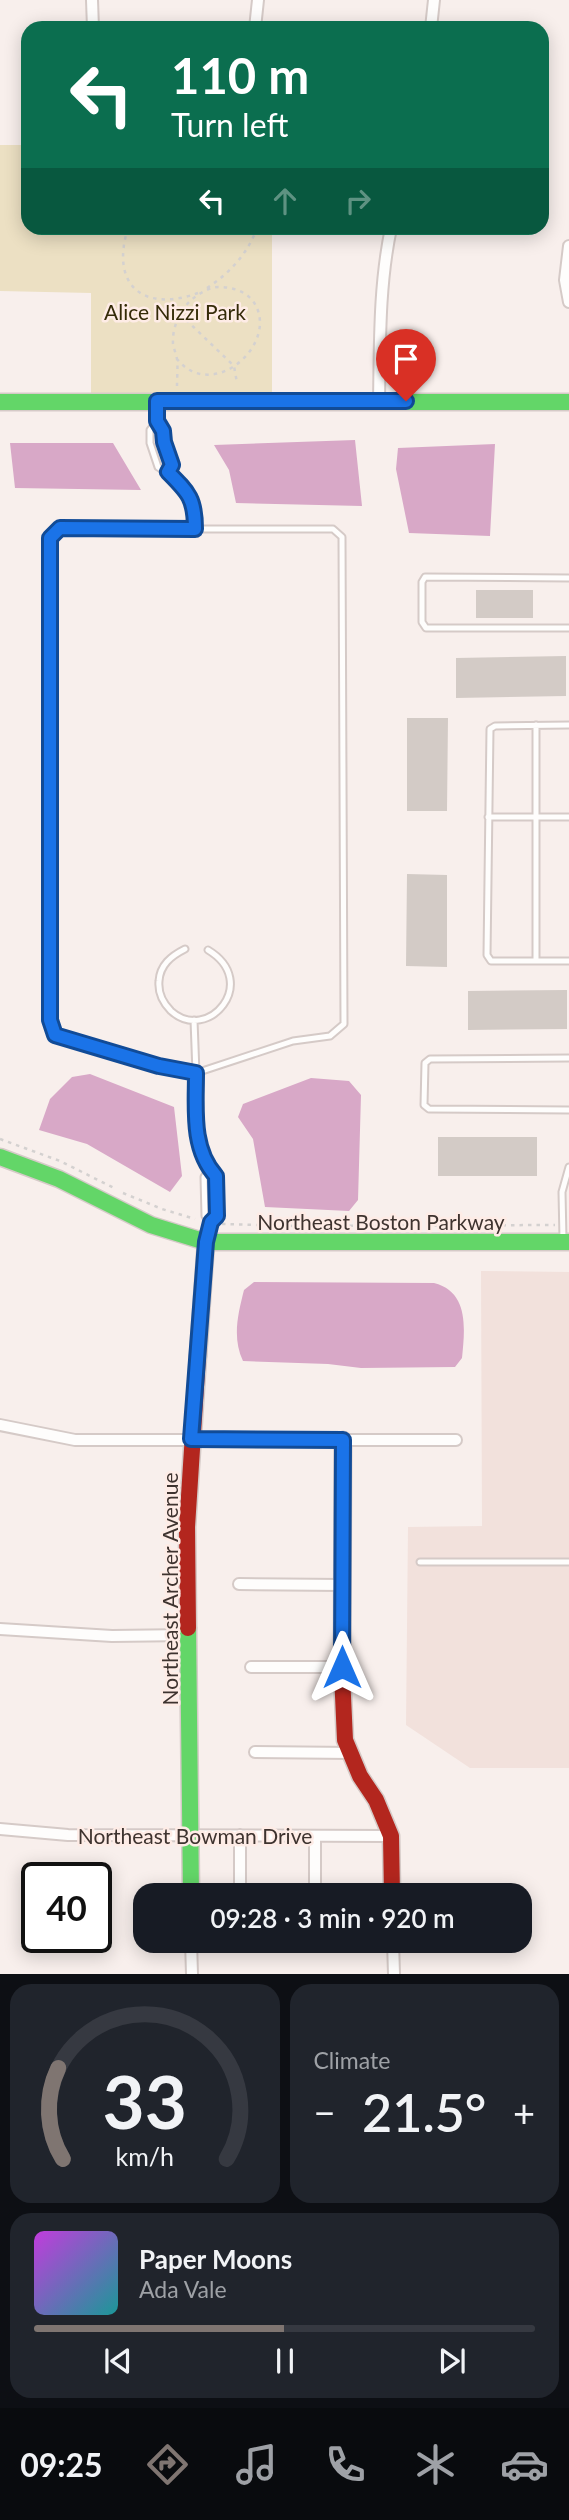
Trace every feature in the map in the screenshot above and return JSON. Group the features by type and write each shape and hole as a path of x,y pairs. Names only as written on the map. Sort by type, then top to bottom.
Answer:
{"street":[{"path":"92,0 93,21"},
{"path":"256,21 258,0"},
{"path":"432,21 434,0"},
{"path":"379,401 380,309 390,235"},
{"path":"569,246 565,281 569,302"},
{"path":"0,402 569,402"},
{"name":"Northeast Boston Parkway","path":"0,1157 59,1179 152,1226 206,1242 566,1242"},
{"name":"Northeast Archer Avenue","path":"191,1883 187,1527 206,1242"},
{"path":"0,1425 75,1440 456,1440"},
{"path":"343,1440 342,1667 345,1741 360,1776 376,1800 391,1836 392,1883"},
{"path":"239,1584 342,1584"},
{"path":"0,1629 112,1636 188,1635"},
{"path":"251,1667 342,1667"},
{"path":"255,1752 351,1753"},
{"name":"Northeast Bowman Drive","path":"0,1829 68,1835 391,1836"},
{"path":"240,1835 240,1883"},
{"path":"315,1836 315,1883"},
{"path":"191,1953 192,1974"},
{"path":"393,1953 394,1974"}],"lane":[{"path":"157,401 157,421 163,431 172,465 168,472"},
{"path":"157,421 150,430 150,443 158,467 168,472 188,492 193,503 195,529"},
{"path":"60,528 195,529 333,529 342,537 344,1024 330,1036 293,1041 196,1073 159,1066 55,1035 50,1020 50,538 60,528"},
{"path":"569,578 425,577 422,582 422,622 426,628 569,628"},
{"path":"536,725 536,961"},
{"path":"569,725 495,726 489,729 488,817 488,958 491,961 569,961"},
{"path":"488,817 569,817"},
{"path":"185,949 166,962 158,983 165,1005 183,1018 194,1020 207,1018 218,1012 230,991 231,978 227,967 219,957 208,950"},
{"path":"194,1020 196,1131 209,1169 216,1176 217,1216 211,1222 206,1242"},
{"path":"569,1058 430,1059 425,1063 424,1105 429,1109 569,1110"},
{"path":"566,1242 562,1192 569,1167"},
{"path":"209,1169 204,1177 205,1216 211,1222"},
{"path":"420,1562 569,1562"}],"path":[{"path":"126,235 122,254 123,267 135,290 168,301 216,287 240,291 248,296 258,311 258,333 255,342 250,351 234,366 215,374 198,374 183,366 177,359"},
{"path":"177,401 177,359 173,342 180,314 190,300 222,279 254,235"},
{"path":"180,314 234,366 237,383"},
{"path":"0,1139 60,1161 135,1199 211,1222 243,1226 563,1224"}],"shaded area":[{"path":"355,440 362,506 236,503 229,470 214,445"},
{"path":"10,443 113,443 141,490 15,488"},
{"path":"495,444 490,536 409,533 396,469 398,448"},
{"path":"90,1074 174,1107 182,1176 170,1192 87,1144 39,1130 50,1099 72,1077"},
{"path":"311,1078 349,1081 361,1095 358,1200 349,1211 265,1207 253,1139 238,1117 243,1104"},
{"path":"481,1271 569,1272 569,1768 470,1768 406,1725 408,1527 482,1526"},
{"path":"254,1282 434,1283 454,1294 459,1303 464,1323 462,1358 455,1367 361,1368 243,1361 238,1344 238,1317 244,1290"}],"green space":[{"name":"Alice Nizzi Park","path":"0,145 21,145 21,235 272,235 272,393 91,394 91,293 0,291"}],"building":[{"path":"476,590 533,590 533,618 476,618"},
{"path":"566,656 566,696 456,698 456,658"},
{"path":"407,718 448,718 447,811 407,811"},
{"path":"407,874 447,875 447,967 406,966"},
{"path":"567,990 567,1029 468,1030 468,991"},
{"path":"438,1137 537,1137 537,1176 438,1176"}],"traffic: fast":[{"path":"0,402 569,402"},
{"path":"0,1157 59,1179 151,1225 206,1242 569,1242"},
{"path":"188,1628 191,1883"}],"traffic: slow":[{"path":"198,1356 206,1242"}],"traffic: jam":[{"path":"188,1628 187,1527 198,1356"},
{"path":"343,1440 342,1674 345,1740 391,1836 392,1883"}],"route":[{"path":"342,1667 343,1440 191,1439 206,1242 211,1222 217,1216 216,1176 209,1169 196,1131 196,1073 159,1066 55,1035 50,1020 50,538 60,528 195,529 193,503 188,492 168,472 172,465 167,455 163,431 157,421 157,401 406,401"}]}
